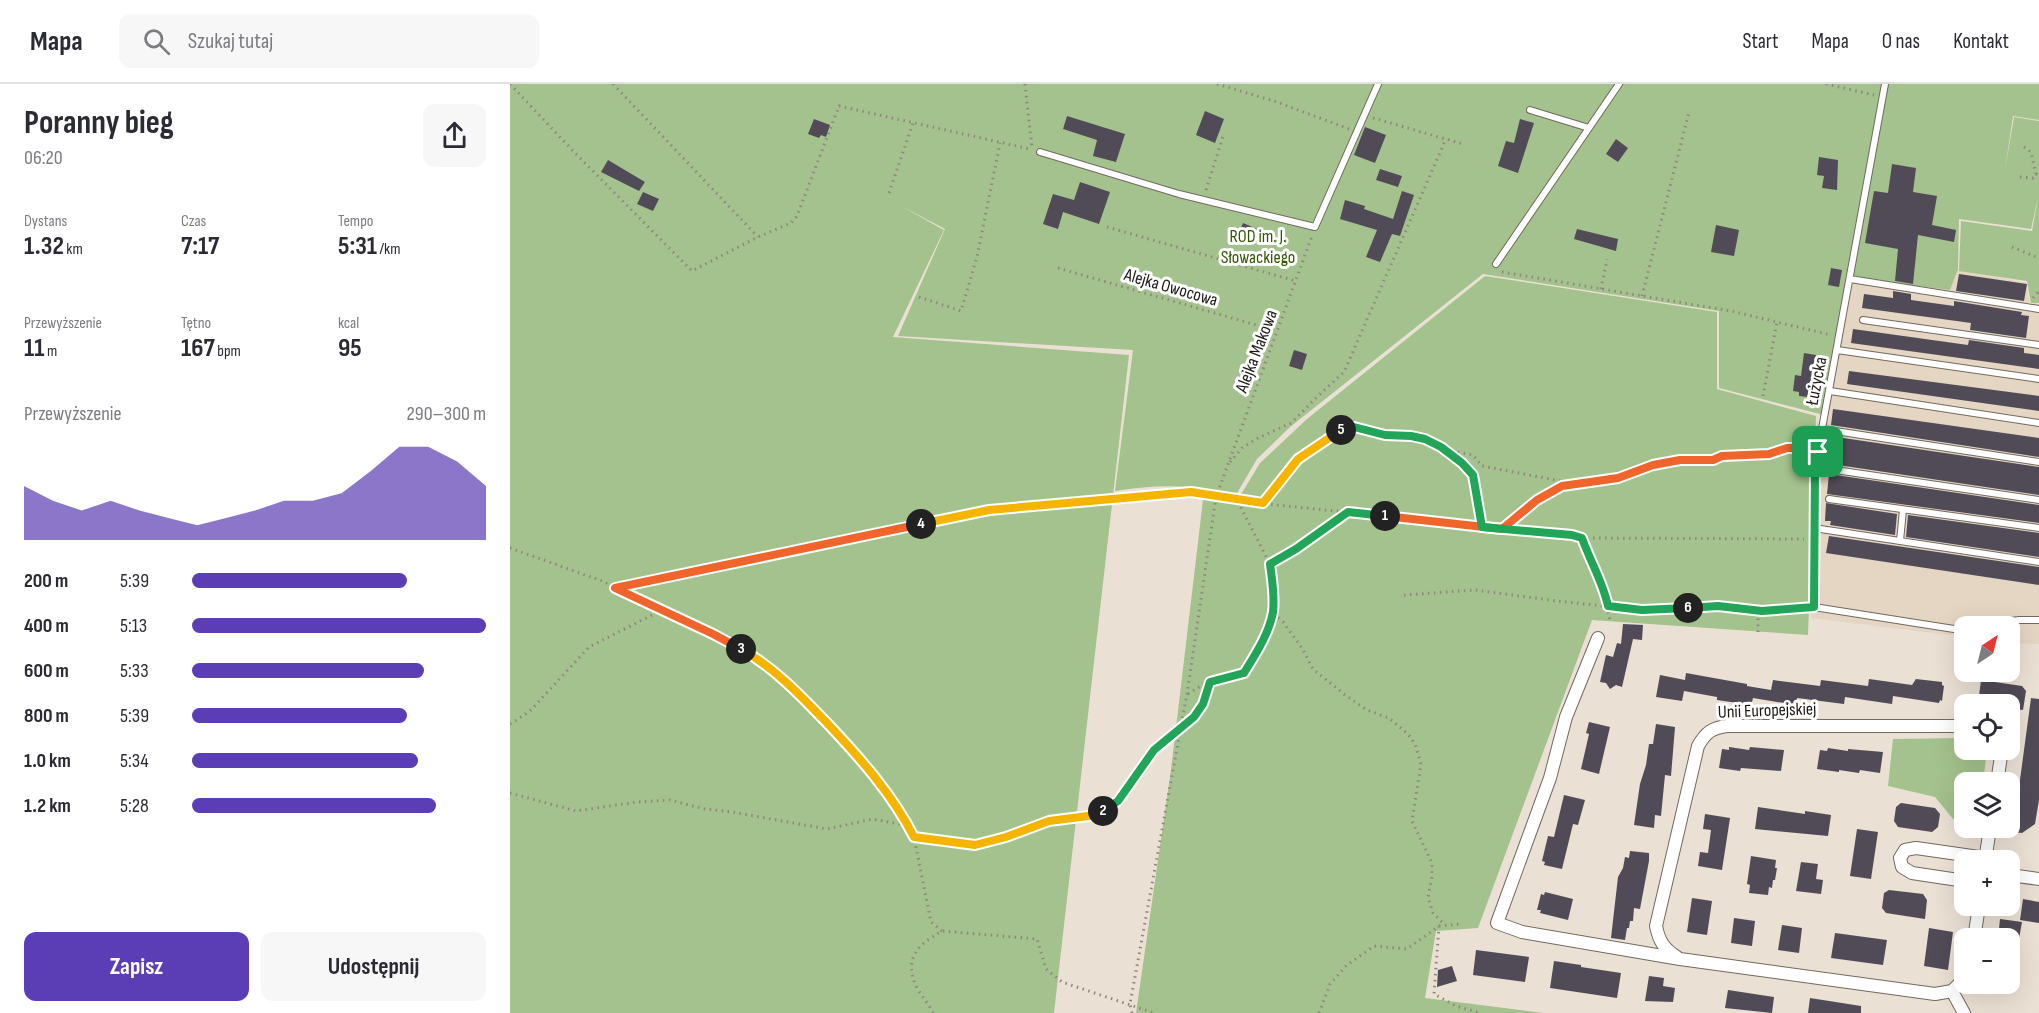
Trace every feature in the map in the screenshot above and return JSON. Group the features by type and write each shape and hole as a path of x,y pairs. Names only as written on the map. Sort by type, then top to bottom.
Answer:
{"street":[{"path":"1598,638 1566,717 1550,778 1497,923 1522,932 1680,959 1935,994 1952,991 1954,988"},
{"name":"Unii Europejskiej","path":"1680,959 1667,950 1659,938 1656,926 1698,746 1704,735 1714,728 1727,726 1954,726"},
{"path":"1954,854 1916,848 1905,850 1900,858 1902,867 1912,873 1954,879"},
{"path":"2020,876 2039,879"},
{"path":"1952,991 1964,1013"}],"lane":[{"path":"1040,152 1203,200 1315,227 1378,84"},
{"path":"1496,264 1619,84"},
{"name":"Łużycka","path":"1814,607 1815,467 1886,84"},
{"path":"1530,110 1589,128"},
{"path":"1850,279 2039,309"},
{"path":"1863,320 2039,345"},
{"path":"1837,350 2039,379"},
{"path":"1830,391 2039,423"},
{"path":"1822,429 2039,462"},
{"path":"1815,467 2039,500"},
{"path":"1829,499 2039,528"},
{"path":"1900,541 1903,510"},
{"path":"1814,528 2039,562"},
{"path":"1814,607 1954,629"},
{"path":"2020,620 2039,620"}],"path":[{"path":"510,84 692,271 791,223 804,200 839,106 1040,152"},
{"path":"613,84 758,237"},
{"path":"1025,84 1032,150"},
{"path":"1217,84 1274,101 1356,133"},
{"path":"1826,84 1883,98"},
{"path":"1642,296 1689,112"},
{"path":"1369,117 1463,144"},
{"path":"889,193 913,123"},
{"path":"1203,200 1224,133"},
{"path":"1229,464 1242,448 1291,423 1344,372 1446,139"},
{"path":"919,297 961,311 976,257 1000,143"},
{"path":"2020,177 2033,177 2038,174 2031,152 2024,147"},
{"path":"1107,227 1296,281"},
{"name":"Alejka Makowa","path":"1130,1004 1187,694 1216,497 1315,227"},
{"path":"2012,247 2039,258"},
{"path":"1601,289 1607,259"},
{"path":"1496,264 1494,270 1505,273 1731,311 1839,337"},
{"name":"Alejka Owocowa","path":"1058,268 1277,331"},
{"path":"1763,396 1777,322"},
{"path":"1263,503 1298,459 1338,430 1354,427 1385,435 1425,439 1444,449 1473,475 1482,527"},
{"path":"1502,529 1537,500 1562,486 1618,478 1653,465 1680,460 1713,460 1722,456 1769,454 1787,448 1808,448 1818,452"},
{"path":"1444,449 1473,456 1482,466 1572,484"},
{"path":"615,588 989,510 1191,492 1237,501 1572,535 1582,538 1814,539"},
{"path":"1187,694 1204,684 1244,673 1262,643 1273,613 1270,564 1237,501"},
{"path":"1270,564 1296,549 1348,512"},
{"path":"1582,538 1593,568 1604,587 1610,621"},
{"path":"510,548 602,581 713,634 750,654 804,697 882,784 903,815 914,837 931,922 942,931 1037,939 1046,969 1062,982 1154,1013"},
{"path":"1404,595 1475,590 1642,610 1718,606 1758,610 1814,607"},
{"path":"510,724 529,712 589,647 661,610"},
{"path":"1758,610 1758,632"},
{"path":"1273,613 1283,622 1302,648 1313,669 1367,710 1389,718 1408,734 1415,744 1421,764 1412,821 1432,863 1428,897 1432,913 1445,925"},
{"path":"510,793 576,811 637,802 670,800 705,809 827,829 873,819 899,824 914,837 975,845 1006,837 1049,821 1096,815 1118,801 1154,750 1194,717 1203,704 1210,682"},
{"path":"1319,1013 1330,984 1347,965 1374,946 1407,949 1439,926 1460,924"},
{"path":"1439,926 1434,994 1456,1006 1480,1013"},
{"path":"933,1013 918,989 911,971 912,960 915,952 928,939 942,931"},
{"path":"1130,1004 1132,1013"}],"shaded area":[{"path":"1958,269 2026,283 2030,304 2039,304 2039,644 2020,643 2020,616 1954,616 1954,636 1811,618 1818,449 1848,277 1950,290"}],"green space":[{"name":"ROD im. J. Słowackiego","path":"510,84 2039,84 2039,120 2013,116 2005,170 2014,117 2039,121 2039,303 2031,303 2027,281 1959,271 1961,221 2032,231 2038,198 2031,229 1959,219 1958,269 1950,290 1848,278 1824,415 1719,388 1719,311 1483,274 1290,427 1257,459 1236,495 1176,486 1115,491 1133,350 898,336 945,229 901,206 944,230 893,337 1129,355 1054,1013 510,1013"},
{"path":"1485,276 1717,312 1717,389 1816,416 1808,635 1592,620 1478,928 1436,931 1425,998 1544,1013 1136,1013 1171,770 1203,500 1240,496 1260,463 1307,419"},
{"path":"1954,738 1954,760 1986,760 1984,772 1954,772 1954,820 1935,797 1888,786 1893,739"}],"building":[{"path":"1205,111 1224,119 1215,143 1196,135"},
{"path":"1067,116 1125,134 1116,162 1093,156 1097,140 1063,129"},
{"path":"814,119 830,125 826,137 821,135 819,138 808,134"},
{"path":"1520,119 1534,123 1518,173 1498,166 1506,141 1514,143"},
{"path":"1365,127 1386,135 1375,163 1354,155"},
{"path":"1616,139 1628,148 1618,162 1606,154"},
{"path":"1819,157 1838,160 1837,190 1822,188 1824,176 1817,175"},
{"path":"608,160 645,182 639,191 601,172"},
{"path":"1892,164 1916,168 1913,192 1937,196 1932,225 1956,230 1954,242 1918,235 1913,284 1895,281 1898,249 1865,243 1874,191 1888,193"},
{"path":"1380,169 1402,176 1398,187 1376,180"},
{"path":"1080,182 1110,192 1099,224 1063,212 1058,229 1043,224 1053,194 1074,200"},
{"path":"1402,191 1414,195 1400,236 1392,234 1380,262 1366,257 1377,230 1340,219 1345,200 1393,219"},
{"path":"643,192 659,199 653,211 637,204"},
{"path":"1243,223 1257,229 1251,241 1238,235"},
{"path":"1716,225 1739,230 1734,256 1711,252"},
{"path":"1577,229 1618,239 1616,251 1574,239"},
{"path":"1831,268 1842,270 1839,287 1828,285"},
{"path":"1959,274 2027,284 2024,301 1956,291"},
{"path":"1893,291 1911,294 1911,300 1954,306 1954,301 2022,312 2021,315 2029,316 2026,338 1970,330 1971,323 1862,308 1864,294 1893,298"},
{"path":"1853,329 1968,345 1969,340 2024,348 2024,353 2039,355 2039,369 1851,343"},
{"path":"1294,350 1307,354 1302,370 1289,366"},
{"path":"1804,353 1816,355 1809,397 1799,396 1799,392 1793,391 1795,375 1801,376"},
{"path":"1849,371 2039,396 2039,411 1847,384"},
{"path":"1833,409 2039,438 2039,457 1831,425"},
{"path":"1830,436 2039,467 2039,495 1831,464 1832,457 1827,456"},
{"path":"1829,474 2039,505 2039,523 1827,494"},
{"path":"1826,503 1897,514 1895,535 1830,525 1831,521 1825,521"},
{"path":"1908,515 2039,533 2039,557 1906,537"},
{"path":"1829,536 2039,567 2039,585 1826,553"},
{"path":"1623,624 1643,625 1642,640 1633,639 1622,687 1616,685 1610,689 1606,683 1600,682 1606,655 1613,657 1617,643 1621,644"},
{"path":"1686,673 1771,690 1773,680 1820,686 1821,680 1868,686 1869,679 1912,685 1916,679 1942,682 1944,686 1942,701 1940,700 1939,703 1893,696 1892,704 1845,697 1844,704 1797,698 1796,705 1753,698 1752,702 1744,702 1744,704 1717,700 1717,697 1684,691 1682,701 1656,697 1660,675 1685,680"},
{"path":"1981,682 2022,686 2026,691 2023,710 2020,710 2020,694 1979,694"},
{"path":"2031,698 2039,699 2039,800 2035,824 2022,833 2020,833 2020,780"},
{"path":"1589,722 1610,727 1599,774 1581,769 1589,734 1586,733"},
{"path":"1656,724 1675,727 1671,776 1665,775 1661,816 1655,815 1654,828 1634,825 1640,784 1649,744 1653,744"},
{"path":"1729,747 1749,750 1750,747 1784,750 1781,771 1741,768 1740,771 1719,768 1722,749 1729,750"},
{"path":"1828,748 1883,752 1880,773 1817,769 1820,750 1827,751"},
{"path":"1564,795 1585,800 1578,825 1573,824 1562,869 1544,865 1545,862 1542,861 1548,836 1554,837"},
{"path":"1901,803 1935,808 1940,814 1938,827 1932,832 1898,827 1894,821 1896,807"},
{"path":"1758,807 1805,814 1805,811 1831,815 1828,836 1755,829"},
{"path":"1705,814 1730,818 1722,870 1698,866 1700,852 1708,853 1711,830 1703,829"},
{"path":"1857,829 1878,832 1871,879 1850,876"},
{"path":"1630,851 1649,853 1649,861 1640,909 1634,908 1633,921 1630,921 1629,928 1627,928 1625,940 1611,938 1618,877 1625,857 1629,858"},
{"path":"1751,856 1776,860 1775,880 1773,880 1772,888 1769,887 1768,895 1749,893 1750,885 1747,884"},
{"path":"1801,862 1818,864 1816,879 1823,880 1821,894 1796,891"},
{"path":"1889,890 1923,894 1927,900 1925,919 1886,913 1882,908 1884,893"},
{"path":"1545,892 1573,899 1568,920 1540,913 1541,910 1537,910 1541,894 1544,895"},
{"path":"1692,898 1712,901 1707,935 1687,932"},
{"path":"2023,899 2039,902 2039,923 2020,920"},
{"path":"1734,918 1755,921 1752,946 1731,943"},
{"path":"2000,919 2022,922 2020,933 2020,928 1999,928"},
{"path":"1782,925 1802,928 1799,953 1778,950"},
{"path":"1929,928 1953,932 1948,970 1924,966"},
{"path":"1835,933 1887,940 1883,965 1831,958"},
{"path":"1476,950 1529,957 1525,982 1473,975"},
{"path":"1554,961 1621,973 1617,998 1550,988"},
{"path":"1452,966 1457,981 1437,987 1438,970"},
{"path":"1649,976 1664,978 1663,986 1675,988 1673,1002 1645,1001"},
{"path":"1728,990 1774,997 1772,1013 1725,1008"},
{"path":"1810,998 1861,1006 1861,1013 1808,1013"}],"route":[{"path":"1818,452 1808,448 1787,448 1769,454 1722,456 1713,460 1699,458 1680,460 1653,465 1618,478 1578,482 1562,486 1537,500 1502,529 1348,512 1296,549 1270,564 1273,613 1262,643 1244,673 1210,682 1203,704 1194,717 1154,750 1131,786 1118,801 1096,815 1049,821 1006,837 975,845 914,837 903,815 882,784 804,697 780,677 750,654 713,634 615,588 989,510 1191,492 1237,501 1263,503 1298,459 1338,430 1354,427 1385,435 1425,439 1441,447 1462,463 1473,475 1482,527 1560,535 1572,535 1582,538 1593,568 1604,587 1608,606 1642,610 1718,606 1762,611 1814,607 1815,467 1818,452"}]}
